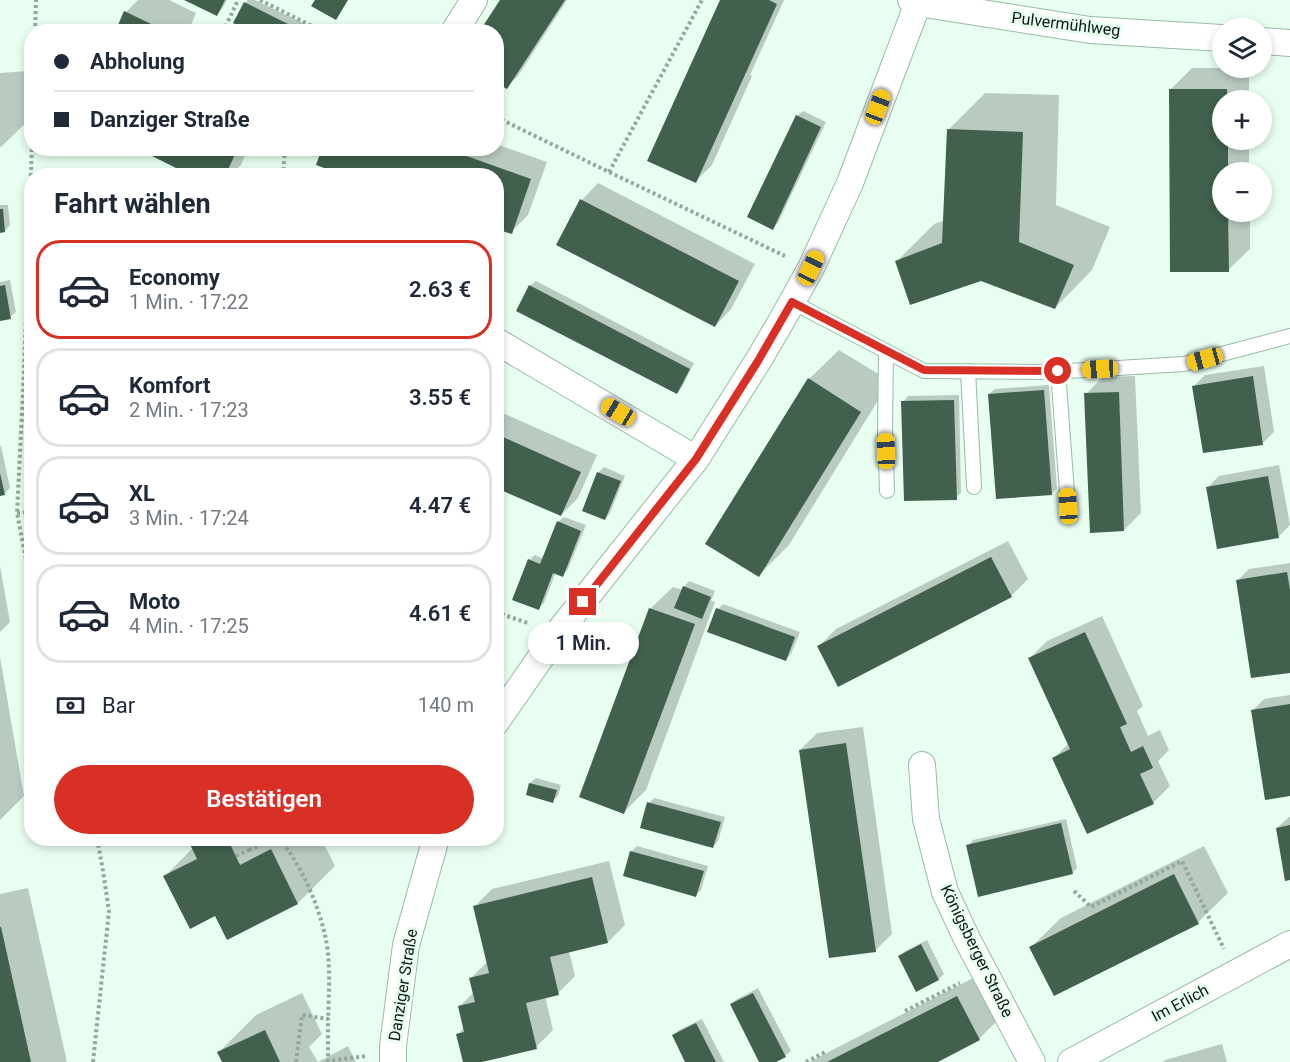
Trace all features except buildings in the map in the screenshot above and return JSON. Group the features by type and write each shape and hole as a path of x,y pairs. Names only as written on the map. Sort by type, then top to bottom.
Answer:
{"street":[{"path":"459,24 474,0"},
{"path":"504,710 557,634 696,459 758,361 811,268 850,183 915,1"},
{"name":"Pulvermühlweg","path":"915,1 1090,30 1212,37"},
{"path":"1272,42 1290,43"},
{"path":"504,344 696,459"},
{"name":"Königsberger Straße","path":"922,765 926,819 945,892 1032,1062"},
{"name":"Danziger Straße","path":"393,1057 406,945 434,846"},
{"name":"Im Erlich","path":"1071,1062 1290,944"}],"lane":[{"path":"792,302 924,370 1058,371 1184,364 1290,336"},
{"path":"885,351 887,491"},
{"path":"968,371 974,487"},
{"path":"1058,371 1068,506"}],"path":[{"path":"35,24 36,0"},
{"path":"227,24 238,0"},
{"path":"260,0 308,24"},
{"path":"609,172 702,0"},
{"path":"504,121 811,268"},
{"path":"24,372 17,513 24,549"},
{"path":"17,513 24,513"},
{"path":"93,1062 109,911 99,846"},
{"path":"249,850 250,846"},
{"path":"236,856 256,846"},
{"path":"285,846 291,853 314,898 325,936 330,985 327,1062 393,1057"},
{"path":"1074,891 1091,907 1182,861 1236,973"},
{"path":"905,1011 984,971"},
{"path":"296,1062 302,1015 328,1019"},
{"path":"806,1062 827,1051"}],"route":[{"path":"583,602 696,459 792,302 924,370 1058,371"}]}
